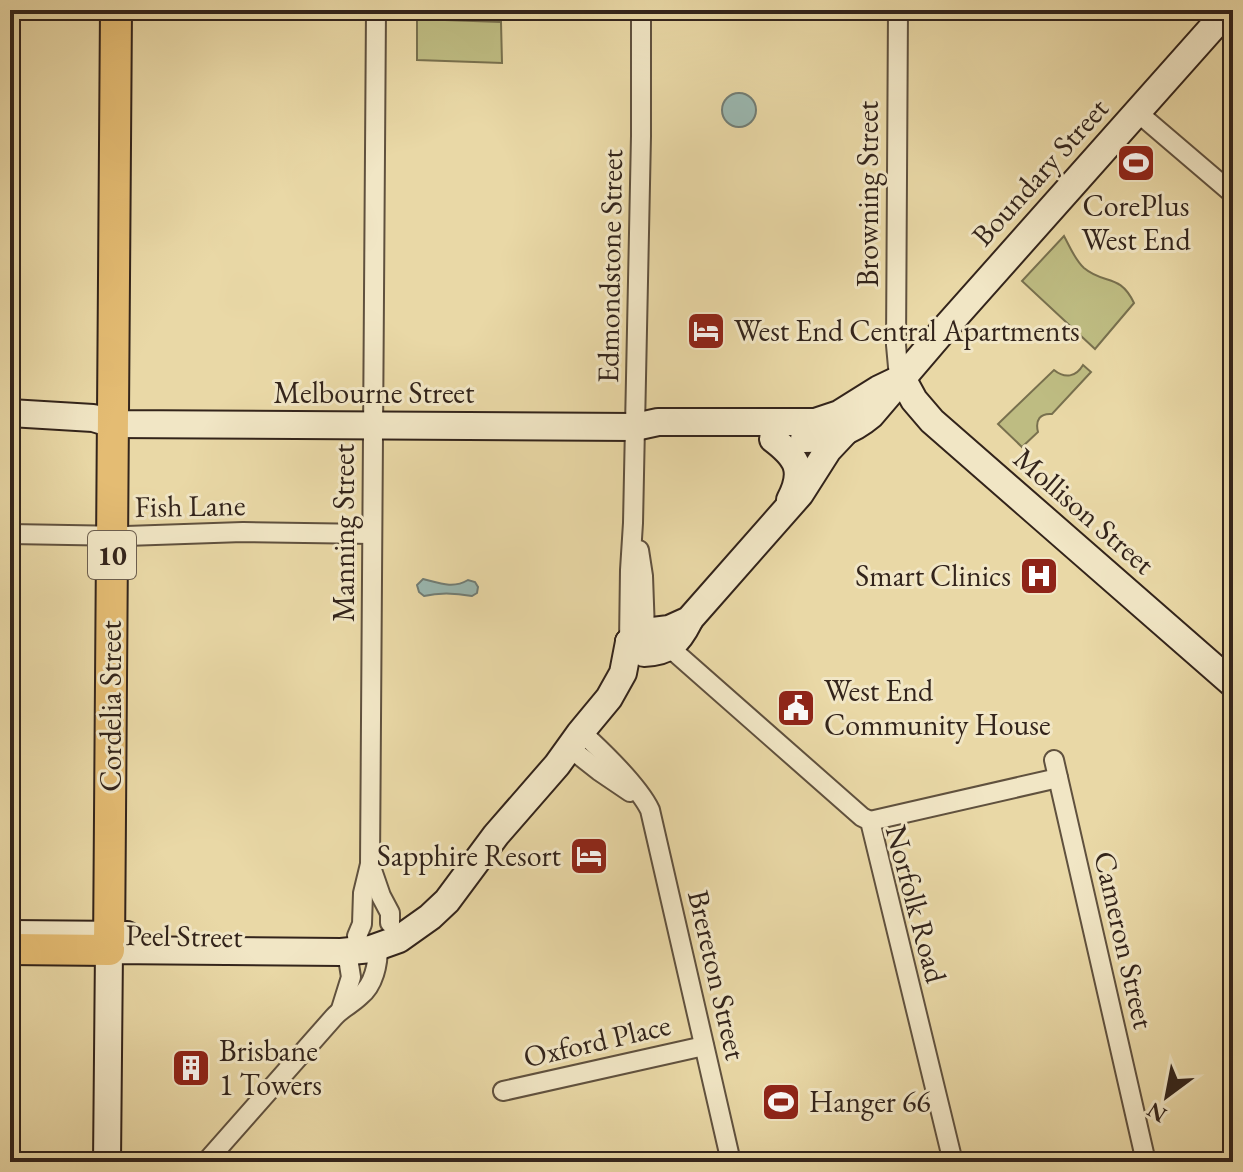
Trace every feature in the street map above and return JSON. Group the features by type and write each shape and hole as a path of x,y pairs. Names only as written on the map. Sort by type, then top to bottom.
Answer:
{"main road":[{"name":"Cordelia Street","path":"107,1162 116,10"},
{"name":"Boundary Street","path":"902,378 1228,10"},
{"name":"Melbourne Street","path":"10,413 93,418 113,424 635,427 658,422 815,422 839,414 902,378"},
{"name":"Melbourne Street","path":"635,427 658,437 817,439 844,433 867,419 902,378"},
{"name":"Mollison Street","path":"902,378 914,400 932,421 1233,684"},
{"name":"Melbourne Street","path":"10,428 93,432 113,424"},
{"path":"574,752 617,687 626,663 647,644 682,635 691,618 806,486 828,450 844,433"},
{"path":"773,439 792,454 798,467 796,485 784,511"},
{"path":"362,945 413,909 496,835 630,694 647,644"},
{"path":"362,945 405,936 430,917 459,885 496,835"},
{"name":"Peel Street","path":"10,934 109,942 362,945"},
{"name":"Peel Street","path":"10,949 109,942"}],"street":[{"name":"Manning Street","path":"362,945 363,893 370,864 376,10"},
{"name":"Edmondstone Street","path":"641,10 633,523 647,644"},
{"name":"Browning Street","path":"898,10 896,345 902,378"},
{"path":"1137,112 1233,194"},
{"name":"Fish Lane","path":"10,534 372,534"},
{"name":"Norfolk Road","path":"647,644 870,821 953,1162"},
{"name":"Brereton Street","path":"574,752 614,765 646,802 652,817 731,1162"},
{"name":"Cameron Street","path":"870,821 1056,769 1146,1162"},
{"name":"Manning Street","path":"370,864 390,913 390,923"},
{"path":"206,1162 341,1009 363,995 376,969 362,945 348,958 351,977 341,1009"},
{"name":"Oxford Place","path":"503,1091 704,1046"}],"shaded area":[{"path":"417,19 501,22 502,63 417,60"},
{"path":"1064,236 1084,268 1123,287 1134,303 1095,349 1022,281"},
{"path":"1083,365 1091,372 1052,414 1039,418 1038,432 1022,447 998,424 1054,370 1070,375"}],"water":[{"path":"739,93 751,98 756,110 751,122 739,127 727,122 722,110 727,98"},
{"path":"423,579 451,585 468,580 475,582 477,593 472,596 448,593 424,596 417,585"}],"place":[{"name":"CorePlus West End","path":"1136,163"},
{"name":"West End Central Apartments","path":"706,331"},
{"name":"Smart Clinics","path":"1039,576"},
{"name":"West End Community House","path":"796,708"},
{"name":"Sapphire Resort","path":"589,856"},
{"name":"Brisbane 1 Towers","path":"191,1068"},
{"name":"Hanger 66","path":"781,1102"}]}
